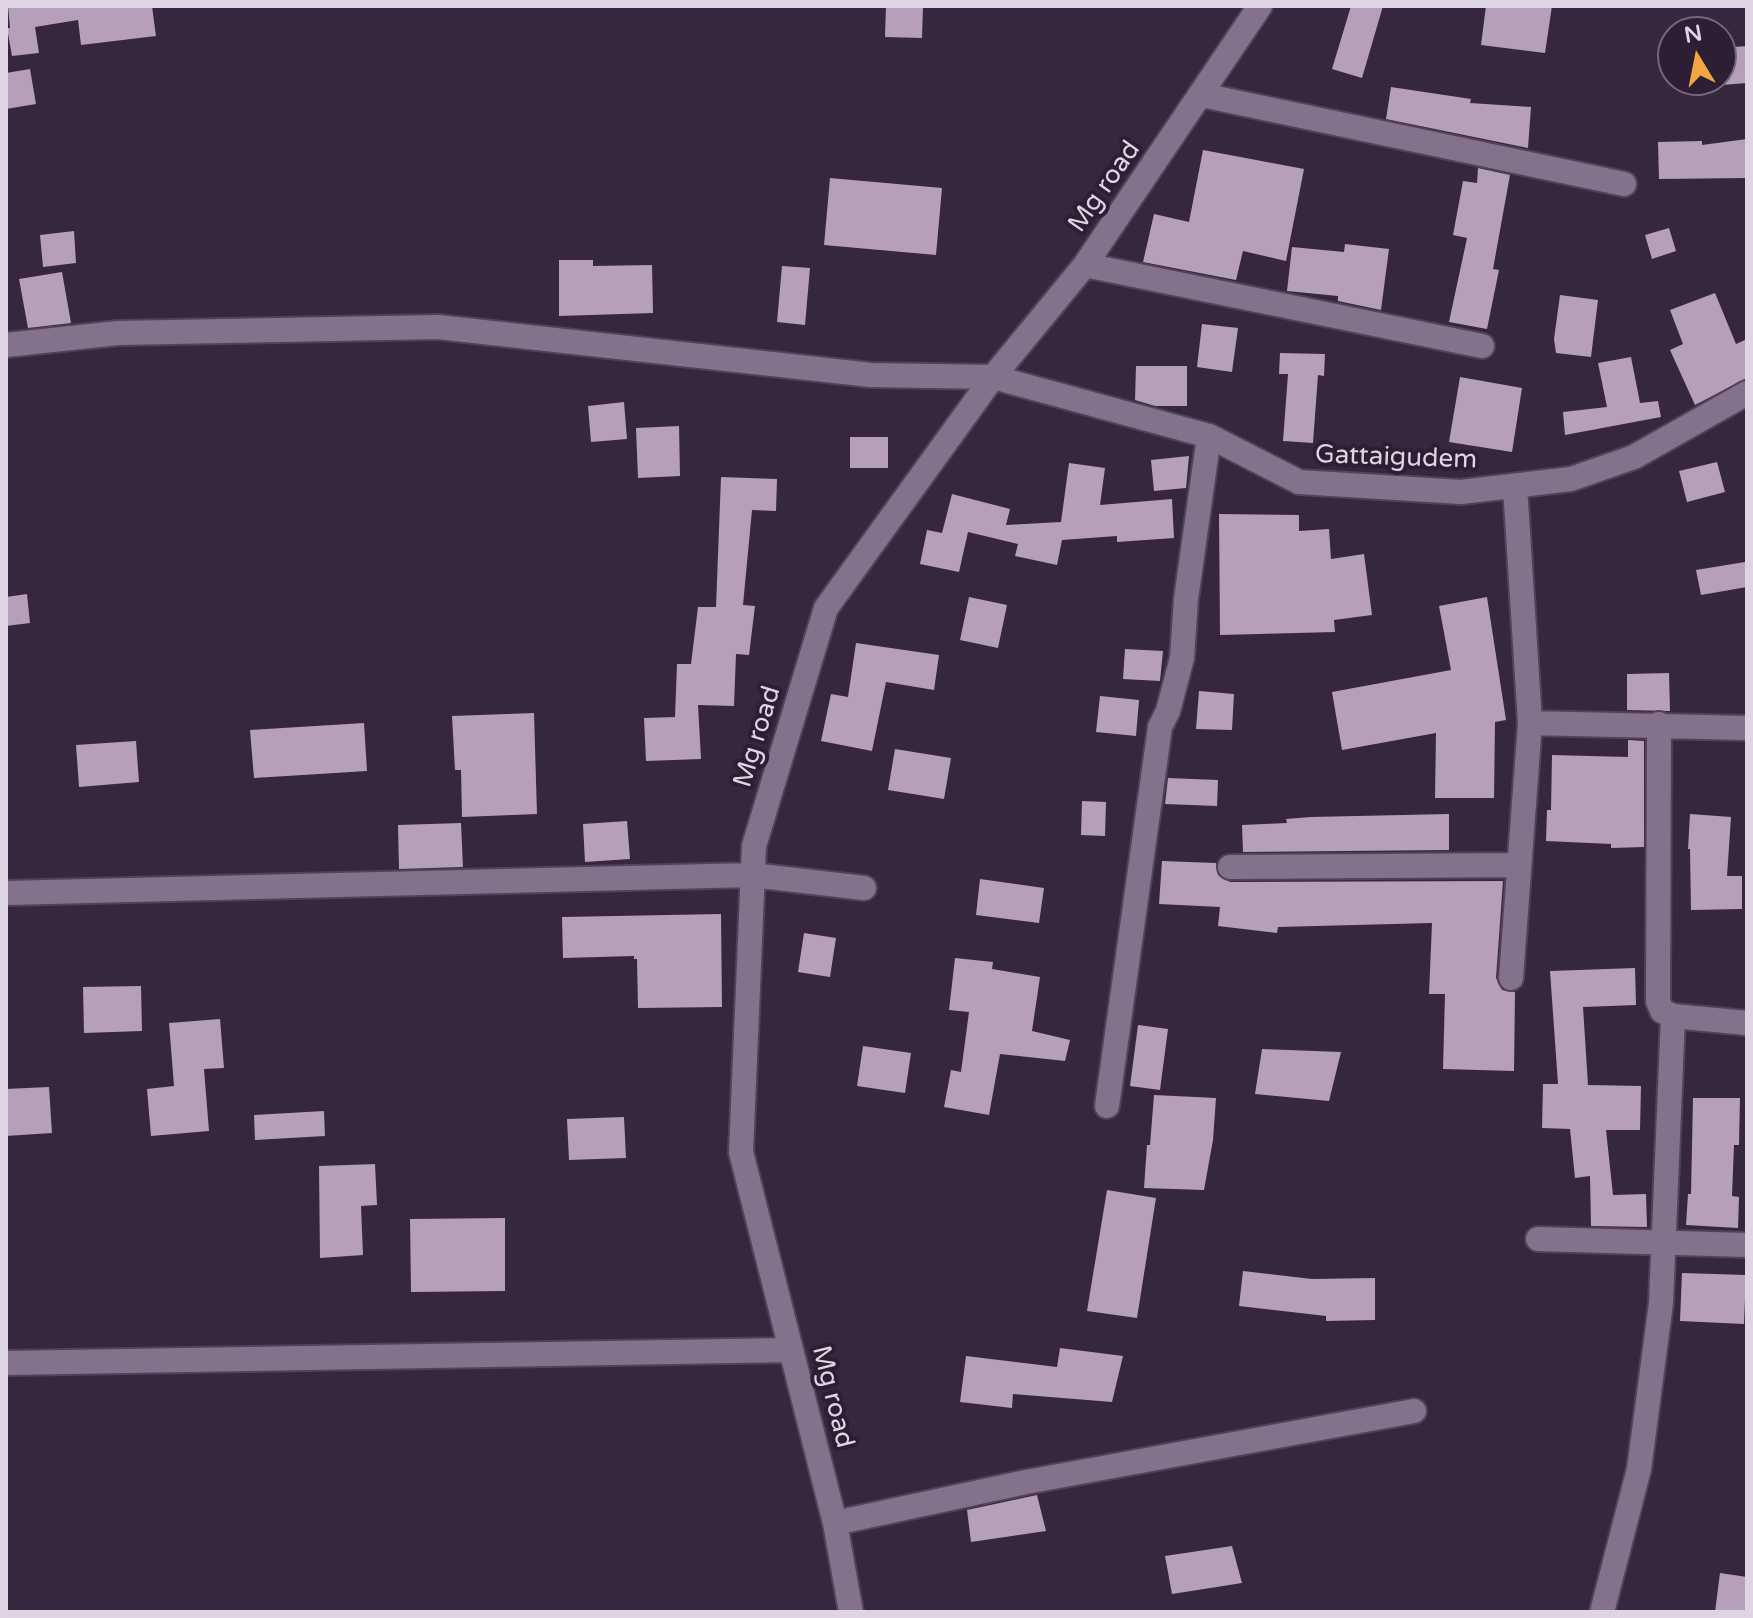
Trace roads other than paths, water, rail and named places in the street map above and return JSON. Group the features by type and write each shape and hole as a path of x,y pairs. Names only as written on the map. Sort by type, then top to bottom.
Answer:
{"street":[{"name":"Mg road","path":"851,1612 835,1523 741,1152 754,846 826,608 993,377 1085,265 1260,6"},
{"path":"1202,95 1624,184"},
{"path":"1085,265 1482,346"},
{"name":"Gattaigudem","path":"6,345 118,333 438,327 871,375 993,377 1209,436 1299,482 1461,492 1571,479 1634,457 1747,393"},
{"path":"1107,1106 1160,727 1168,711 1182,658 1186,599 1209,436"},
{"path":"1511,978 1530,723 1515,486"},
{"path":"1530,723 1747,728"},
{"path":"1659,724 1658,1001 1662,1011 1673,1016 1747,1023"},
{"path":"1230,867 1519,865"},
{"path":"6,893 752,875 864,888"},
{"path":"1602,1612 1639,1469 1661,1303 1673,1016"},
{"path":"1538,1239 1747,1245"},
{"path":"6,1363 791,1350"},
{"path":"835,1523 1026,1482 1414,1411"}]}
